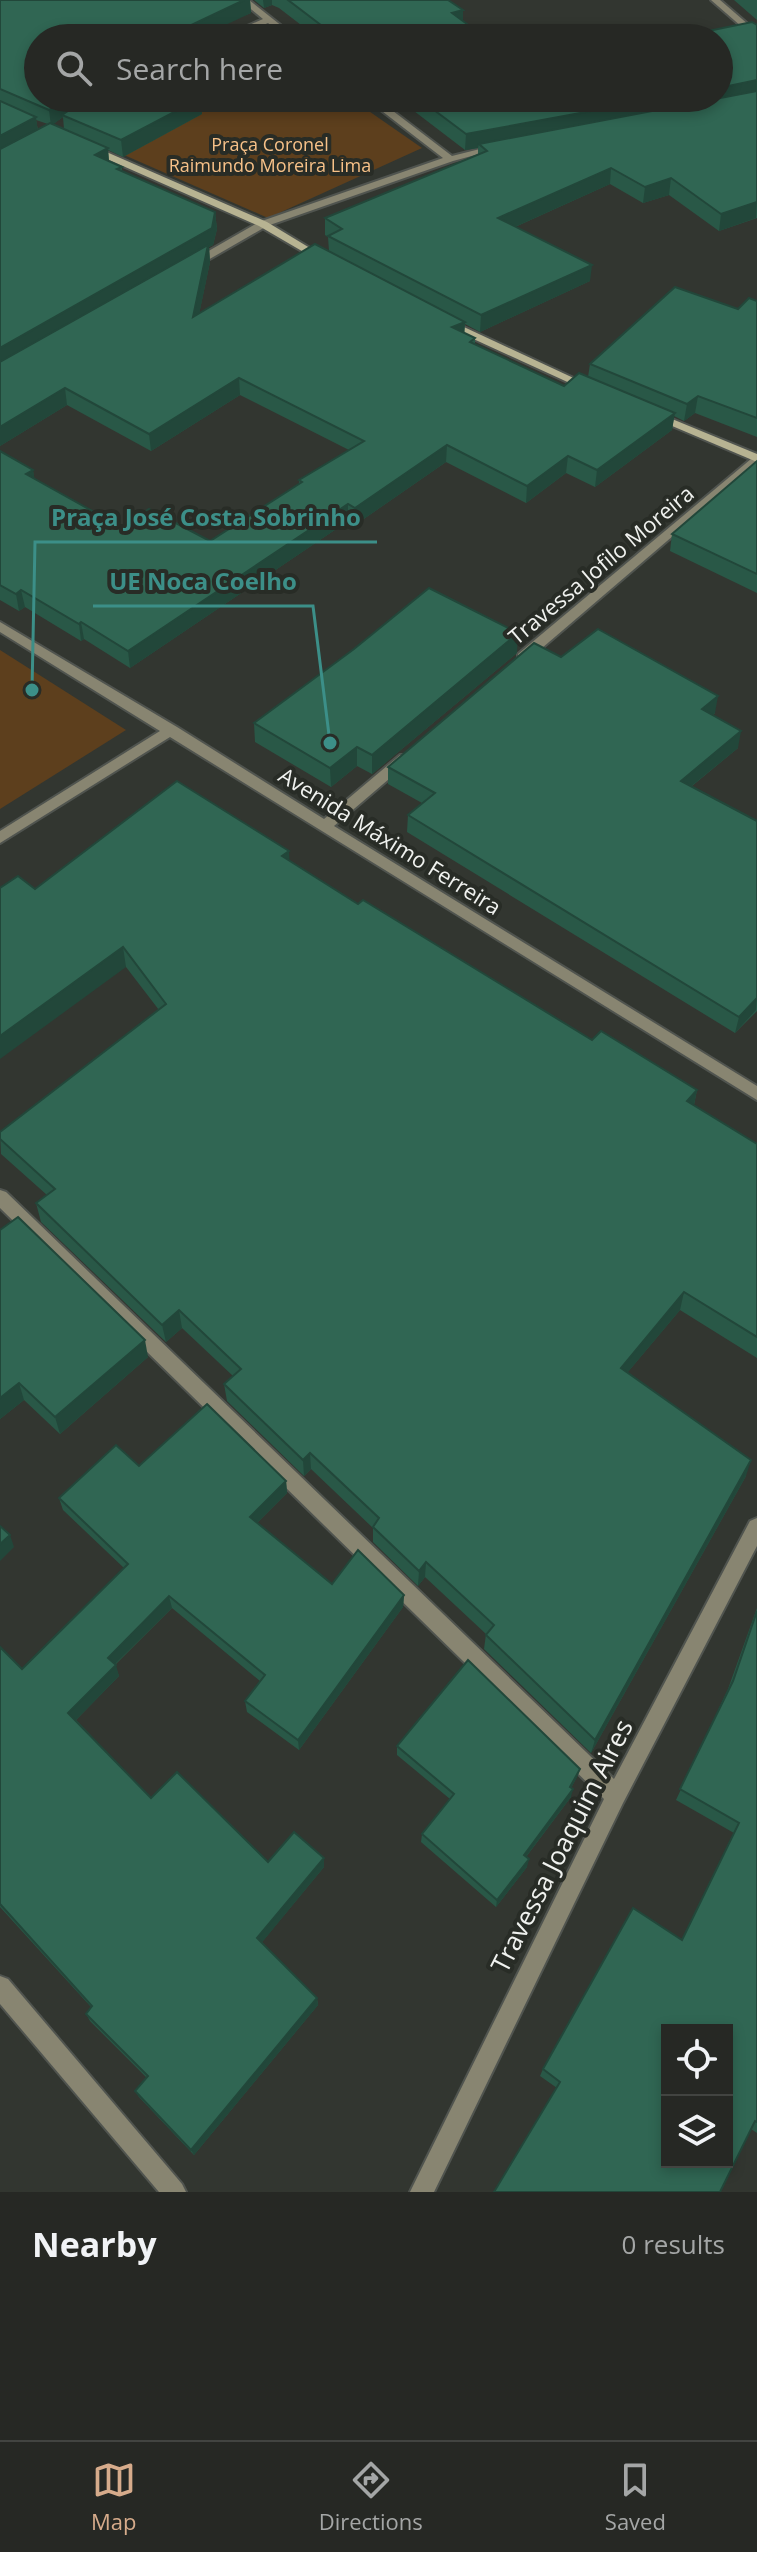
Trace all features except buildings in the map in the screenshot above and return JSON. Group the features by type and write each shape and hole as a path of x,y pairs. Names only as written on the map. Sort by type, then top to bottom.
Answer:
{"street":[{"path":"244,0 273,24"},
{"path":"715,0 757,37"},
{"path":"258,24 268,20"},
{"path":"388,112 450,159"},
{"path":"81,144 263,224 332,265"},
{"path":"180,272 263,224 450,159 513,144"},
{"path":"431,316 600,392"},
{"path":"643,410 757,458"},
{"name":"Travessa Jofilo Moreira","path":"516,663 757,458"},
{"name":"Avenida Máximo Ferreira","path":"0,626 757,1094"},
{"path":"0,838 172,730"},
{"path":"324,827 420,745"},
{"path":"0,1197 616,1796"},
{"name":"Travessa Joaquim Aires","path":"422,2192 616,1796 757,1527"},
{"path":"0,1987 174,2192"}],"green space":[{"name":"Praça Coronel Raimundo Moreira Lima","path":"96,112 370,112 422,148 268,218 67,130"},
{"path":"0,650 126,730 0,809"}],"place":[{"name":"Praça José Costa Sobrinho","path":"32,690"},
{"name":"UE Noca Coelho","path":"330,743"}]}
